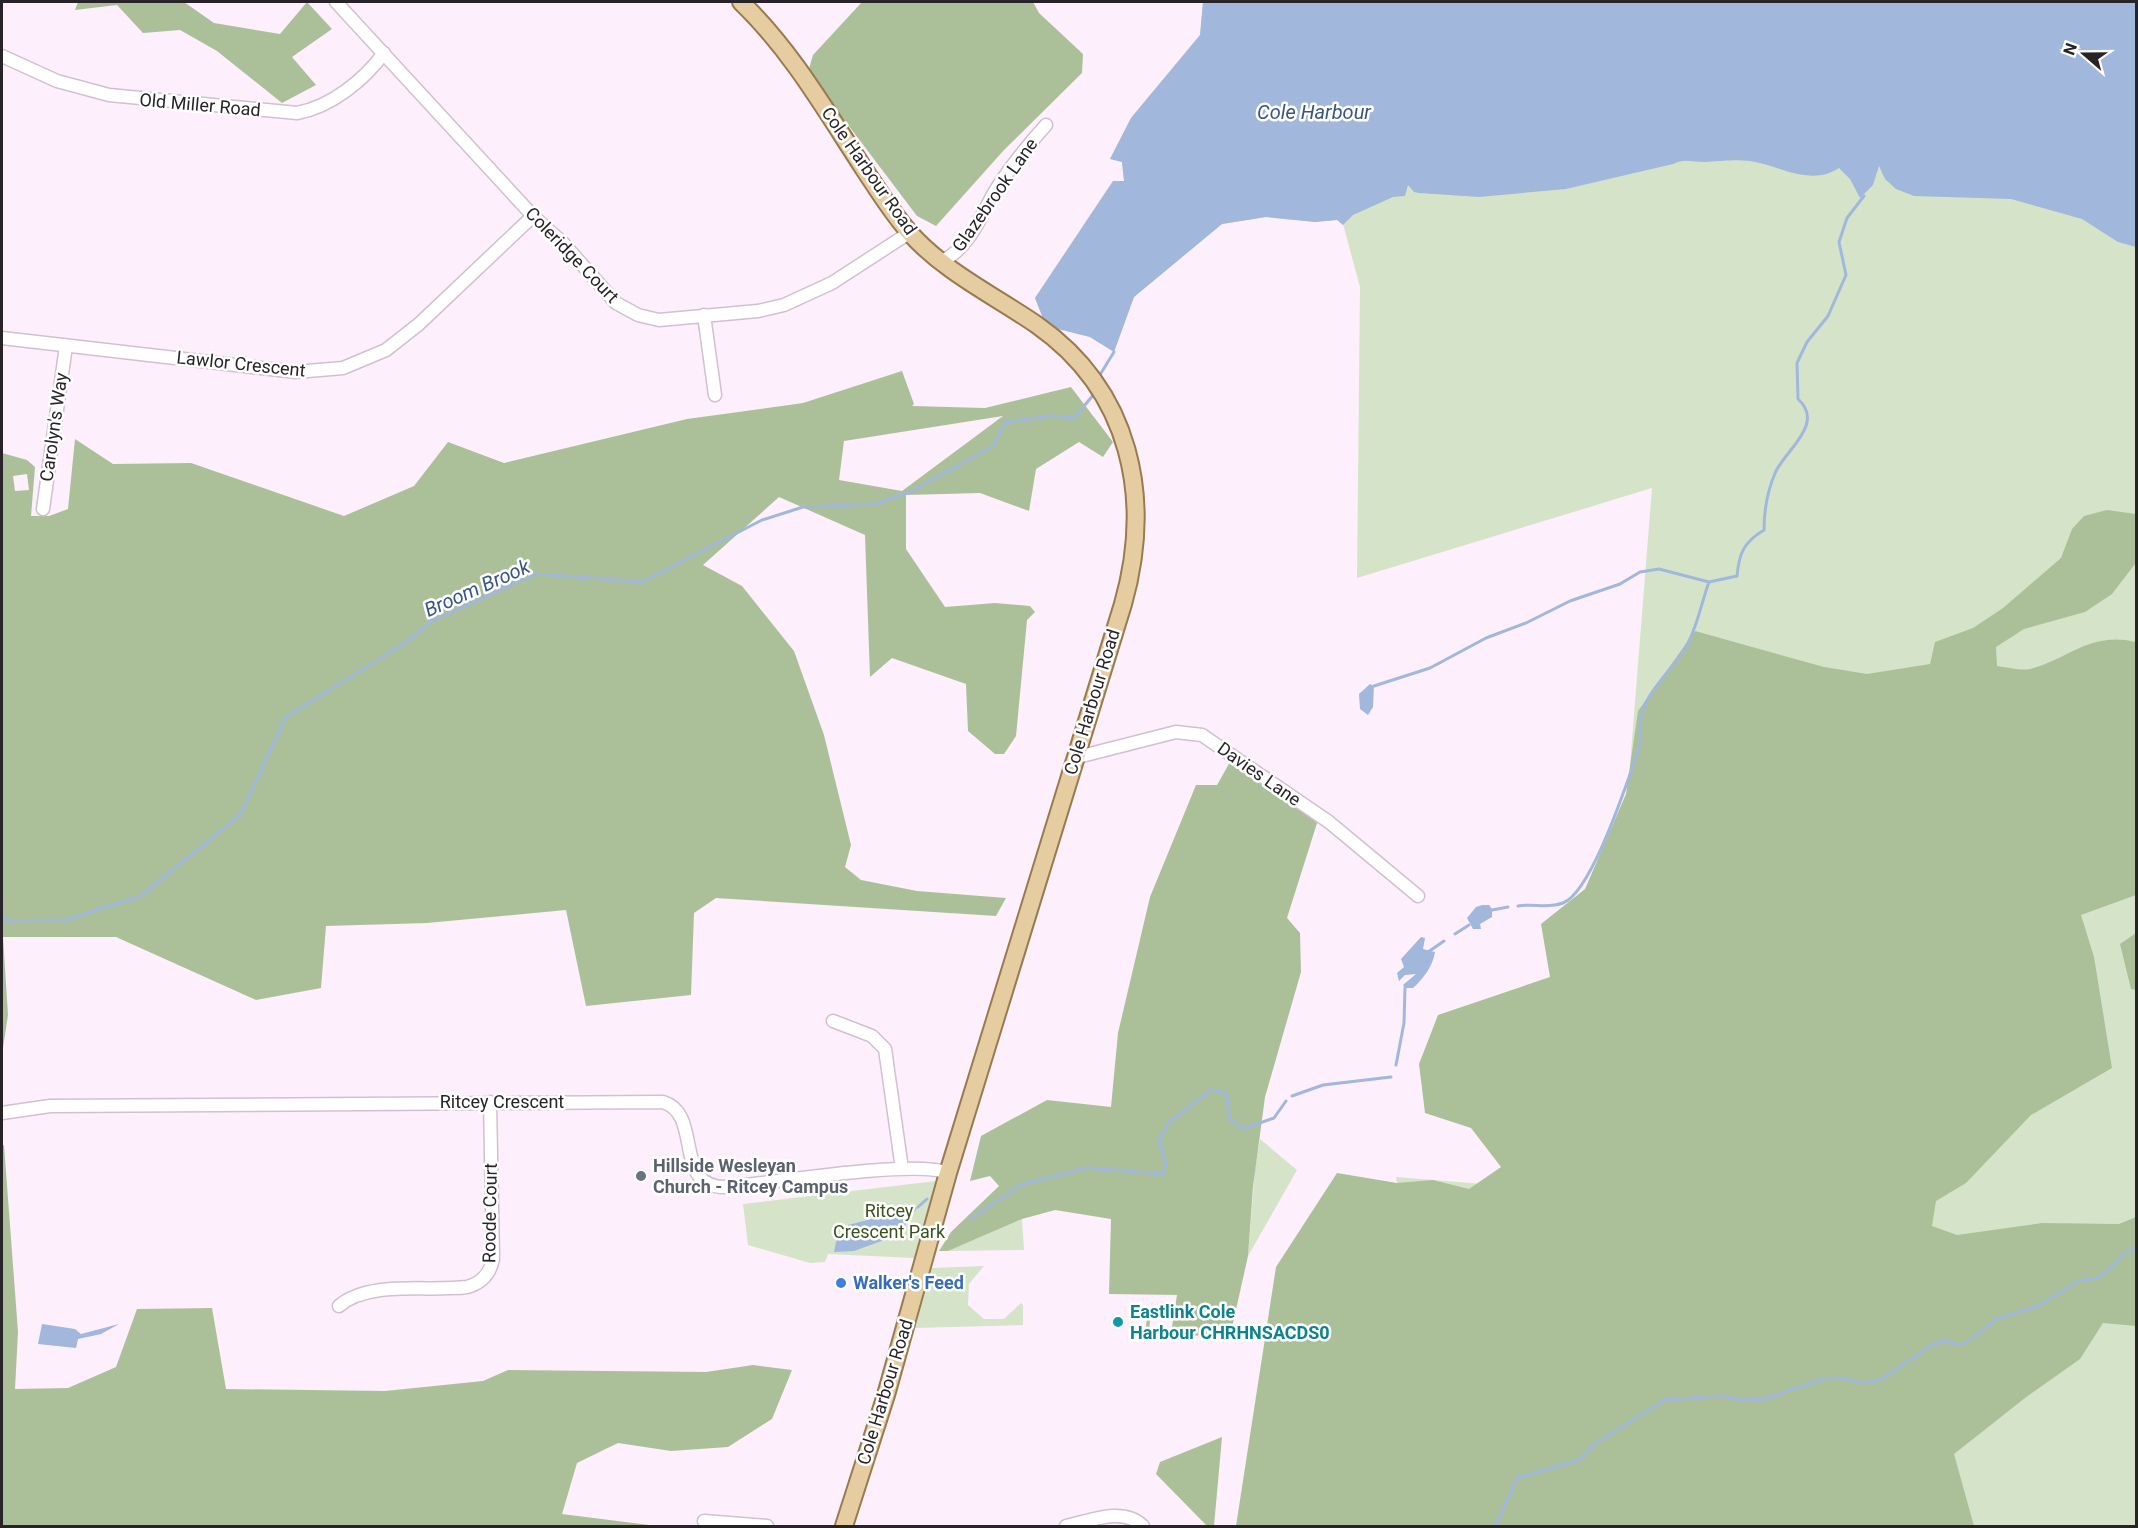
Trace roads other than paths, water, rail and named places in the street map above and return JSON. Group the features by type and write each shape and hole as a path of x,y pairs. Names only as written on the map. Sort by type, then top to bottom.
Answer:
{"main road":[{"name":"Cole Harbour Road","path":"741,2 794,62 885,201 909,233 942,261 1043,330 1076,359 1107,402 1129,457 1137,516 1131,572 948,1173 886,1395 844,1527"}],"street":[{"name":"Coleridge Court","path":"336,2 533,216 563,243 610,297 630,312 660,320 758,311 808,296 909,233"},
{"name":"Old Miller Road","path":"2,56 57,81 109,95 297,113 313,109 344,92 366,74 384,53"},
{"name":"Glazebrook Lane","path":"942,261 965,243 998,187 1046,125"},
{"name":"Lawlor Crescent","path":"2,338 296,372 343,368 372,358 398,341 533,216"},
{"path":"704,315 715,395"},
{"name":"Carolyn's Way","path":"43,509 66,346"},
{"name":"Davies Lane","path":"1074,758 1176,732 1202,735 1329,822 1418,896"},
{"path":"833,1022 872,1036 885,1049 902,1169"},
{"name":"Ritcey Crescent","path":"2,1113 50,1106 490,1102 668,1104 681,1119 696,1173 704,1181 718,1187 902,1169 939,1169 948,1173"},
{"name":"Roode Court","path":"339,1306 350,1297 362,1292 467,1287 486,1276 493,1259 490,1102"},
{"path":"1066,1527 1119,1516 1134,1519 1143,1527"},
{"path":"704,1521 767,1527"}],"water":[{"name":"Cole Harbour","path":"1203,2 2136,2 2136,247 2118,242 2082,219 2011,199 1914,196 1896,189 1885,179 1879,166 1873,185 1860,198 1850,179 1839,168 1828,173 1806,175 1761,163 1739,160 1681,161 1566,189 1479,197 1419,193 1414,192 1408,185 1405,196 1393,197 1353,215 1343,225 1337,220 1315,222 1266,217 1222,224 1134,297 1114,352 1090,337 1046,326 1035,298 1113,181 1124,181 1122,162 1110,159 1131,118 1200,35"},
{"path":"1370,684 1374,686 1373,707 1368,715 1360,709 1359,694"},
{"path":"1489,905 1492,909 1492,917 1480,924 1481,929 1473,929 1467,918 1476,907"},
{"path":"1421,937 1425,938 1423,949 1435,952 1434,957 1427,972 1417,984 1413,988 1405,988 1403,985 1416,974 1405,975 1399,981 1397,973 1404,967 1401,959"},
{"path":"918,1207 898,1235 854,1251 834,1252 836,1242 848,1225"},
{"path":"42,1324 75,1329 81,1334 119,1324 101,1334 78,1339 76,1348 38,1344"}],"waterway":[{"path":"1374,686 1430,668 1486,638 1526,623 1570,601 1620,584 1640,572 1659,569 1709,582 1737,576 1739,561 1744,549 1764,530 1767,500 1776,471 1806,427 1808,417 1798,399 1797,363 1807,342 1828,316 1846,275 1839,242 1847,218 1864,196"},
{"name":"Broom Brook","path":"1098,378 1114,352"},
{"name":"Broom Brook","path":"2,913 6,921 66,920 141,896 240,815 286,717 402,645 432,621 536,574 642,582 762,520 803,507 875,504 912,491 993,446 1006,422 1052,416 1074,418 1095,393"},
{"path":"1518,906 1551,906 1563,903 1574,894 1586,878 1609,831 1641,743 1642,712 1655,688 1689,641 1709,582"},
{"path":"1492,910 1508,907"},
{"path":"1455,934 1469,925"},
{"path":"1428,952 1444,941"},
{"path":"1396,1065 1404,1023 1405,988"},
{"path":"1292,1096 1323,1085 1391,1077"},
{"path":"970,1219 1023,1184 1087,1168 1163,1174 1166,1164 1159,1141 1168,1123 1211,1090 1227,1093 1229,1118 1243,1129 1274,1118 1286,1101"},
{"path":"918,1207 927,1199"},
{"path":"1495,1526 1517,1478 1579,1460 1596,1443 1665,1400 1719,1396 1745,1400 1765,1399 1823,1379 1843,1378 1862,1383 1880,1380 1934,1344 1946,1341 1959,1345 1974,1338 1994,1320 2040,1305 2078,1281 2097,1278 2125,1253 2136,1248"}],"place":[{"name":"Hillside Wesleyan Church - Ritcey Campus","path":"641,1176"},
{"name":"Walker's Feed","path":"841,1283"},
{"name":"Eastlink Cole Harbour CHRHNSACDS0","path":"1118,1322"}],"park label":[{"name":"Ritcey Crescent Park","path":"889,1221"}]}
